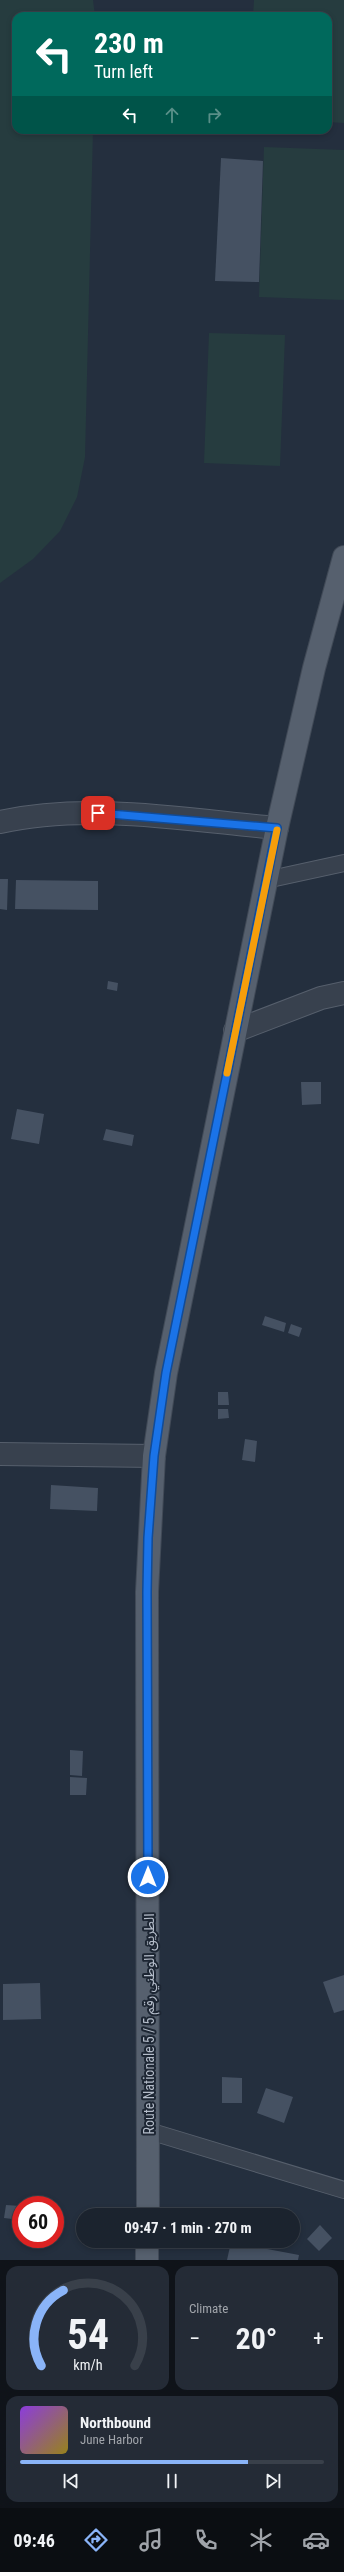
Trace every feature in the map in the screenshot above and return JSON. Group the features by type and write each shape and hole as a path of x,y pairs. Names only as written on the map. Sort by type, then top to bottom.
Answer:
{"main road":[{"name":"Route Nationale 5 / الطريق الوطني رقم 5","path":"148,2208 147,1592 154,1456 166,1373 266,880 314,668 344,557"},
{"path":"147,2248 147,2260"}],"street":[{"path":"0,822 24,817 98,813 277,828"},
{"path":"236,1031 321,998 344,993"},
{"path":"0,1454 154,1456"}],"lane":[{"path":"266,880 344,863"},
{"path":"149,2131 344,2190"}],"green space":[{"path":"0,0 93,0 94,12 12,12 12,134 93,134 85,457 77,497 60,531 33,559 0,583"},
{"path":"254,0 344,0 344,123 332,122 332,12 253,12"},
{"path":"264,147 344,150 344,300 259,297"},
{"path":"209,333 285,335 280,466 204,463"}],"building":[{"path":"221,158 263,161 259,282 215,281"},
{"path":"0,879 8,879 7,910 0,909"},
{"path":"16,880 98,881 98,910 15,909"},
{"path":"108,981 118,983 117,991 107,989"},
{"path":"301,1082 321,1082 321,1104 302,1105"},
{"path":"17,1109 44,1114 39,1144 11,1139"},
{"path":"106,1129 134,1135 132,1146 103,1140"},
{"path":"265,1316 286,1323 284,1332 262,1325"},
{"path":"291,1324 302,1328 299,1337 288,1333"},
{"path":"218,1392 228,1392 229,1405 218,1405"},
{"path":"218,1409 228,1409 229,1418 218,1419"},
{"path":"245,1439 257,1441 255,1462 242,1460"},
{"path":"51,1485 98,1488 97,1511 50,1509"},
{"path":"70,1750 83,1751 82,1776 70,1775"},
{"path":"70,1777 87,1778 86,1795 70,1795"},
{"path":"344,1975 344,2010 334,2013 323,1982"},
{"path":"40,1983 41,2019 3,2020 3,1984"},
{"path":"222,2077 242,2078 242,2103 222,2103"},
{"path":"266,2088 293,2097 284,2123 257,2113"},
{"path":"6,2205 12,2205 12,2219 4,2218"},
{"path":"320,2225 332,2238 319,2251 307,2239"},
{"path":"230,2248 262,2248 299,2255 298,2260 227,2260"}],"slow traffic":[{"path":"227,1073 277,830"}],"route":[{"path":"98,813 277,828 166,1373 154,1456 149,1524 147,1592 148,1877"}]}
